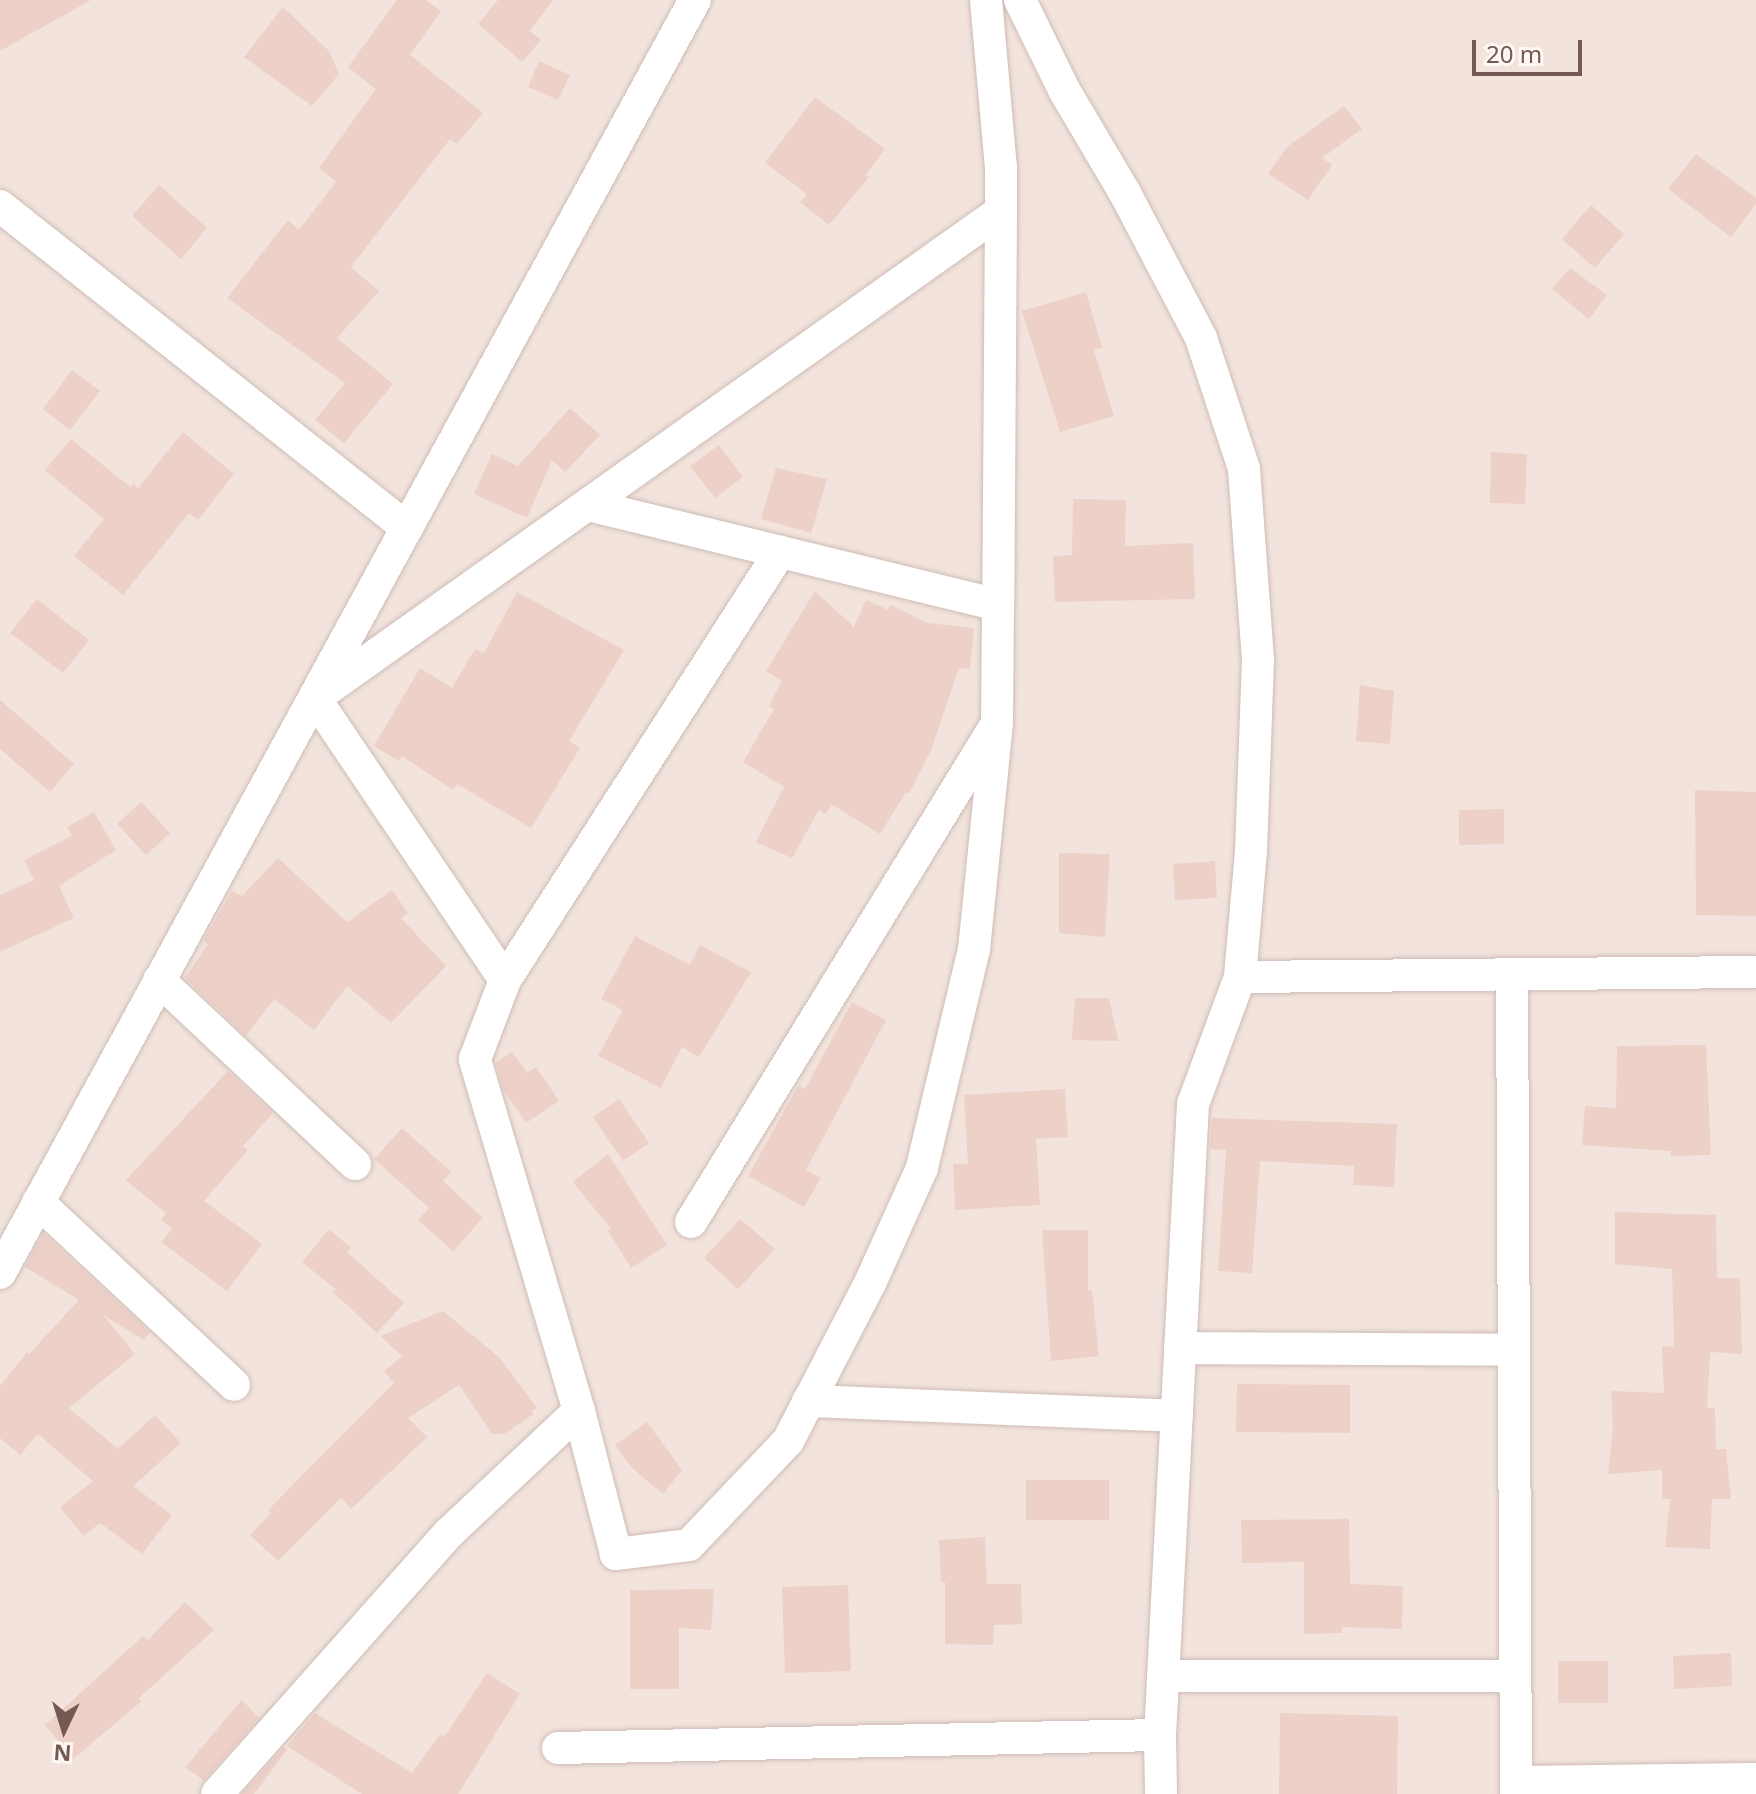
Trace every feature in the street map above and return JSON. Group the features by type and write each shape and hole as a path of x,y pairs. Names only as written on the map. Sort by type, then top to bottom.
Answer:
{"street":[{"path":"0,1273 695,0"},
{"path":"780,552 505,980 475,1059 579,1411 616,1554 689,1545 788,1441 870,1283 922,1168 974,949 997,723 1001,167 986,0"},
{"path":"1020,0 1064,90 1126,195 1201,338 1244,469 1258,660 1251,851 1240,977 1193,1104 1160,1735 1161,1794"},
{"path":"0,206 407,528"},
{"path":"315,698 1001,211"},
{"path":"588,505 998,605"},
{"path":"315,698 505,980"},
{"path":"691,1222 997,723"},
{"path":"1240,977 1756,972"},
{"path":"1512,974 1516,1788 1756,1779"},
{"path":"159,980 355,1164"},
{"path":"38,1202 234,1385"},
{"path":"1180,1348 1514,1350"},
{"path":"808,1401 1177,1416"},
{"path":"217,1794 449,1533 579,1411"},
{"path":"1163,1676 1515,1676"},
{"path":"558,1748 1160,1735"}],"shaded area":[{"path":"0,0 1756,0 1756,1794 0,1794"}],"building":[{"path":"0,0 91,0 0,51"},
{"path":"397,0 426,0 441,11 410,55 483,113 457,144 450,139 351,267 379,291 337,338 393,384 344,443 315,420 345,383 227,298 288,220 299,230 336,182 319,168 376,89 348,67"},
{"path":"498,0 553,0 530,31 541,40 522,62 478,24"},
{"path":"283,7 329,51 339,74 312,106 244,57"},
{"path":"539,61 570,75 558,100 528,87"},
{"path":"815,97 885,149 866,175 869,177 829,225 800,202 807,194 765,163"},
{"path":"1344,106 1362,129 1322,158 1332,165 1308,200 1268,174 1288,146"},
{"path":"1696,154 1756,198 1756,204 1731,237 1668,189"},
{"path":"159,185 207,228 181,259 132,216"},
{"path":"1591,205 1624,234 1595,268 1562,239"},
{"path":"1570,268 1607,295 1589,319 1552,289"},
{"path":"1086,292 1102,348 1094,350 1114,416 1060,432 1022,311"},
{"path":"72,370 100,391 70,430 43,409"},
{"path":"570,408 600,435 565,472 552,460 527,518 474,494 492,454 518,466"},
{"path":"183,432 234,474 198,520 189,513 123,595 74,556 104,519 45,470 71,439 130,487 133,484 138,488"},
{"path":"719,445 743,477 715,498 690,466"},
{"path":"1491,452 1527,454 1525,504 1490,503"},
{"path":"776,468 827,479 811,533 761,519"},
{"path":"1073,499 1126,500 1125,546 1193,543 1195,599 1055,602 1053,556 1072,555"},
{"path":"815,591 854,627 866,600 888,610 891,605 927,623 974,628 970,669 959,668 931,750 909,794 906,792 880,834 831,804 826,814 819,810 792,858 756,842 784,787 743,762 774,709 769,706 782,681 766,671"},
{"path":"517,592 624,650 569,741 580,748 531,828 457,784 453,790 402,756 399,761 374,746 420,668 452,688 475,649 484,653"},
{"path":"37,599 89,640 63,673 10,633"},
{"path":"1360,685 1394,691 1390,744 1356,741"},
{"path":"0,700 74,764 50,792 0,749"},
{"path":"1695,790 1756,792 1756,916 1696,915"},
{"path":"141,802 170,833 146,855 117,824"},
{"path":"1504,809 1504,844 1459,845 1459,810"},
{"path":"94,812 116,850 59,886 74,918 0,952 0,895 34,880 24,860 72,836 67,827"},
{"path":"1059,853 1110,854 1105,937 1059,933"},
{"path":"278,858 347,922 392,890 408,913 401,918 446,966 391,1023 347,986 314,1030 274,999 246,1036 185,978 208,944 203,941 232,891 242,896"},
{"path":"1215,861 1217,898 1175,900 1173,864"},
{"path":"635,936 690,965 700,945 751,972 699,1057 682,1047 661,1088 598,1056 623,1010 601,999"},
{"path":"1075,998 1109,998 1118,1041 1072,1040"},
{"path":"852,1002 886,1020 806,1170 821,1178 804,1207 748,1176 798,1086 805,1089"},
{"path":"1706,1045 1711,1155 1671,1156 1671,1151 1582,1145 1585,1106 1616,1108 1617,1046"},
{"path":"512,1052 527,1073 536,1067 559,1101 526,1123 504,1091 496,1063"},
{"path":"228,1071 273,1113 243,1146 248,1150 204,1201 262,1244 227,1291 161,1242 172,1229 161,1220 166,1213 126,1180"},
{"path":"1065,1089 1068,1137 1036,1139 1040,1205 955,1210 953,1164 968,1164 964,1095"},
{"path":"619,1099 649,1143 623,1161 593,1117"},
{"path":"1212,1118 1397,1124 1394,1187 1353,1185 1354,1166 1260,1161 1252,1273 1218,1271 1226,1150 1210,1149"},
{"path":"402,1128 451,1172 443,1181 483,1218 453,1251 418,1220 429,1208 374,1159"},
{"path":"608,1154 667,1245 631,1268 608,1231 611,1229 573,1182"},
{"path":"1615,1212 1716,1215 1717,1278 1740,1278 1742,1354 1710,1352 1707,1408 1715,1408 1716,1449 1726,1449 1731,1499 1712,1499 1710,1549 1665,1547 1670,1499 1662,1499 1662,1470 1608,1474 1613,1427 1611,1391 1664,1393 1662,1346 1674,1347 1672,1269 1615,1264"},
{"path":"740,1219 775,1249 738,1289 704,1258"},
{"path":"329,1229 351,1248 347,1252 404,1303 377,1333 333,1292 336,1289 302,1262"},
{"path":"1042,1230 1088,1230 1088,1290 1092,1290 1099,1356 1051,1361"},
{"path":"43,1233 150,1332 144,1340 103,1315 135,1354 69,1408 118,1449 155,1415 181,1443 133,1486 172,1515 142,1554 100,1523 83,1536 60,1507 93,1481 38,1434 20,1455 0,1438 0,1386 27,1352 29,1354 79,1300 25,1267"},
{"path":"443,1311 500,1358 537,1408 531,1411 534,1414 504,1434 492,1434 459,1385 408,1418 427,1437 351,1509 341,1498 278,1561 250,1535 271,1513 268,1510 394,1383 384,1371 402,1356 380,1336"},
{"path":"1237,1384 1350,1385 1350,1433 1236,1432"},
{"path":"647,1422 682,1470 663,1494 631,1467 615,1445"},
{"path":"1026,1480 1109,1480 1109,1520 1026,1520"},
{"path":"1349,1519 1350,1584 1403,1586 1402,1629 1342,1627 1342,1633 1304,1634 1304,1562 1242,1563 1241,1520"},
{"path":"985,1537 987,1584 1021,1584 1022,1624 994,1625 993,1645 945,1644 945,1582 941,1582 939,1540"},
{"path":"848,1585 851,1671 785,1673 782,1587"},
{"path":"714,1589 711,1630 679,1628 679,1689 630,1689 630,1590"},
{"path":"185,1602 214,1630 139,1698 142,1701 73,1759 45,1725 143,1636 148,1640"},
{"path":"1731,1653 1732,1686 1674,1689 1673,1656"},
{"path":"1558,1661 1608,1661 1608,1703 1558,1703"},
{"path":"487,1673 520,1694 458,1794 362,1794 287,1746 315,1713 412,1773 440,1734 444,1737"},
{"path":"242,1700 259,1718 204,1781 185,1767"},
{"path":"1280,1713 1398,1716 1397,1794 1279,1794"},
{"path":"284,1747 287,1750 254,1794 242,1794"}]}
